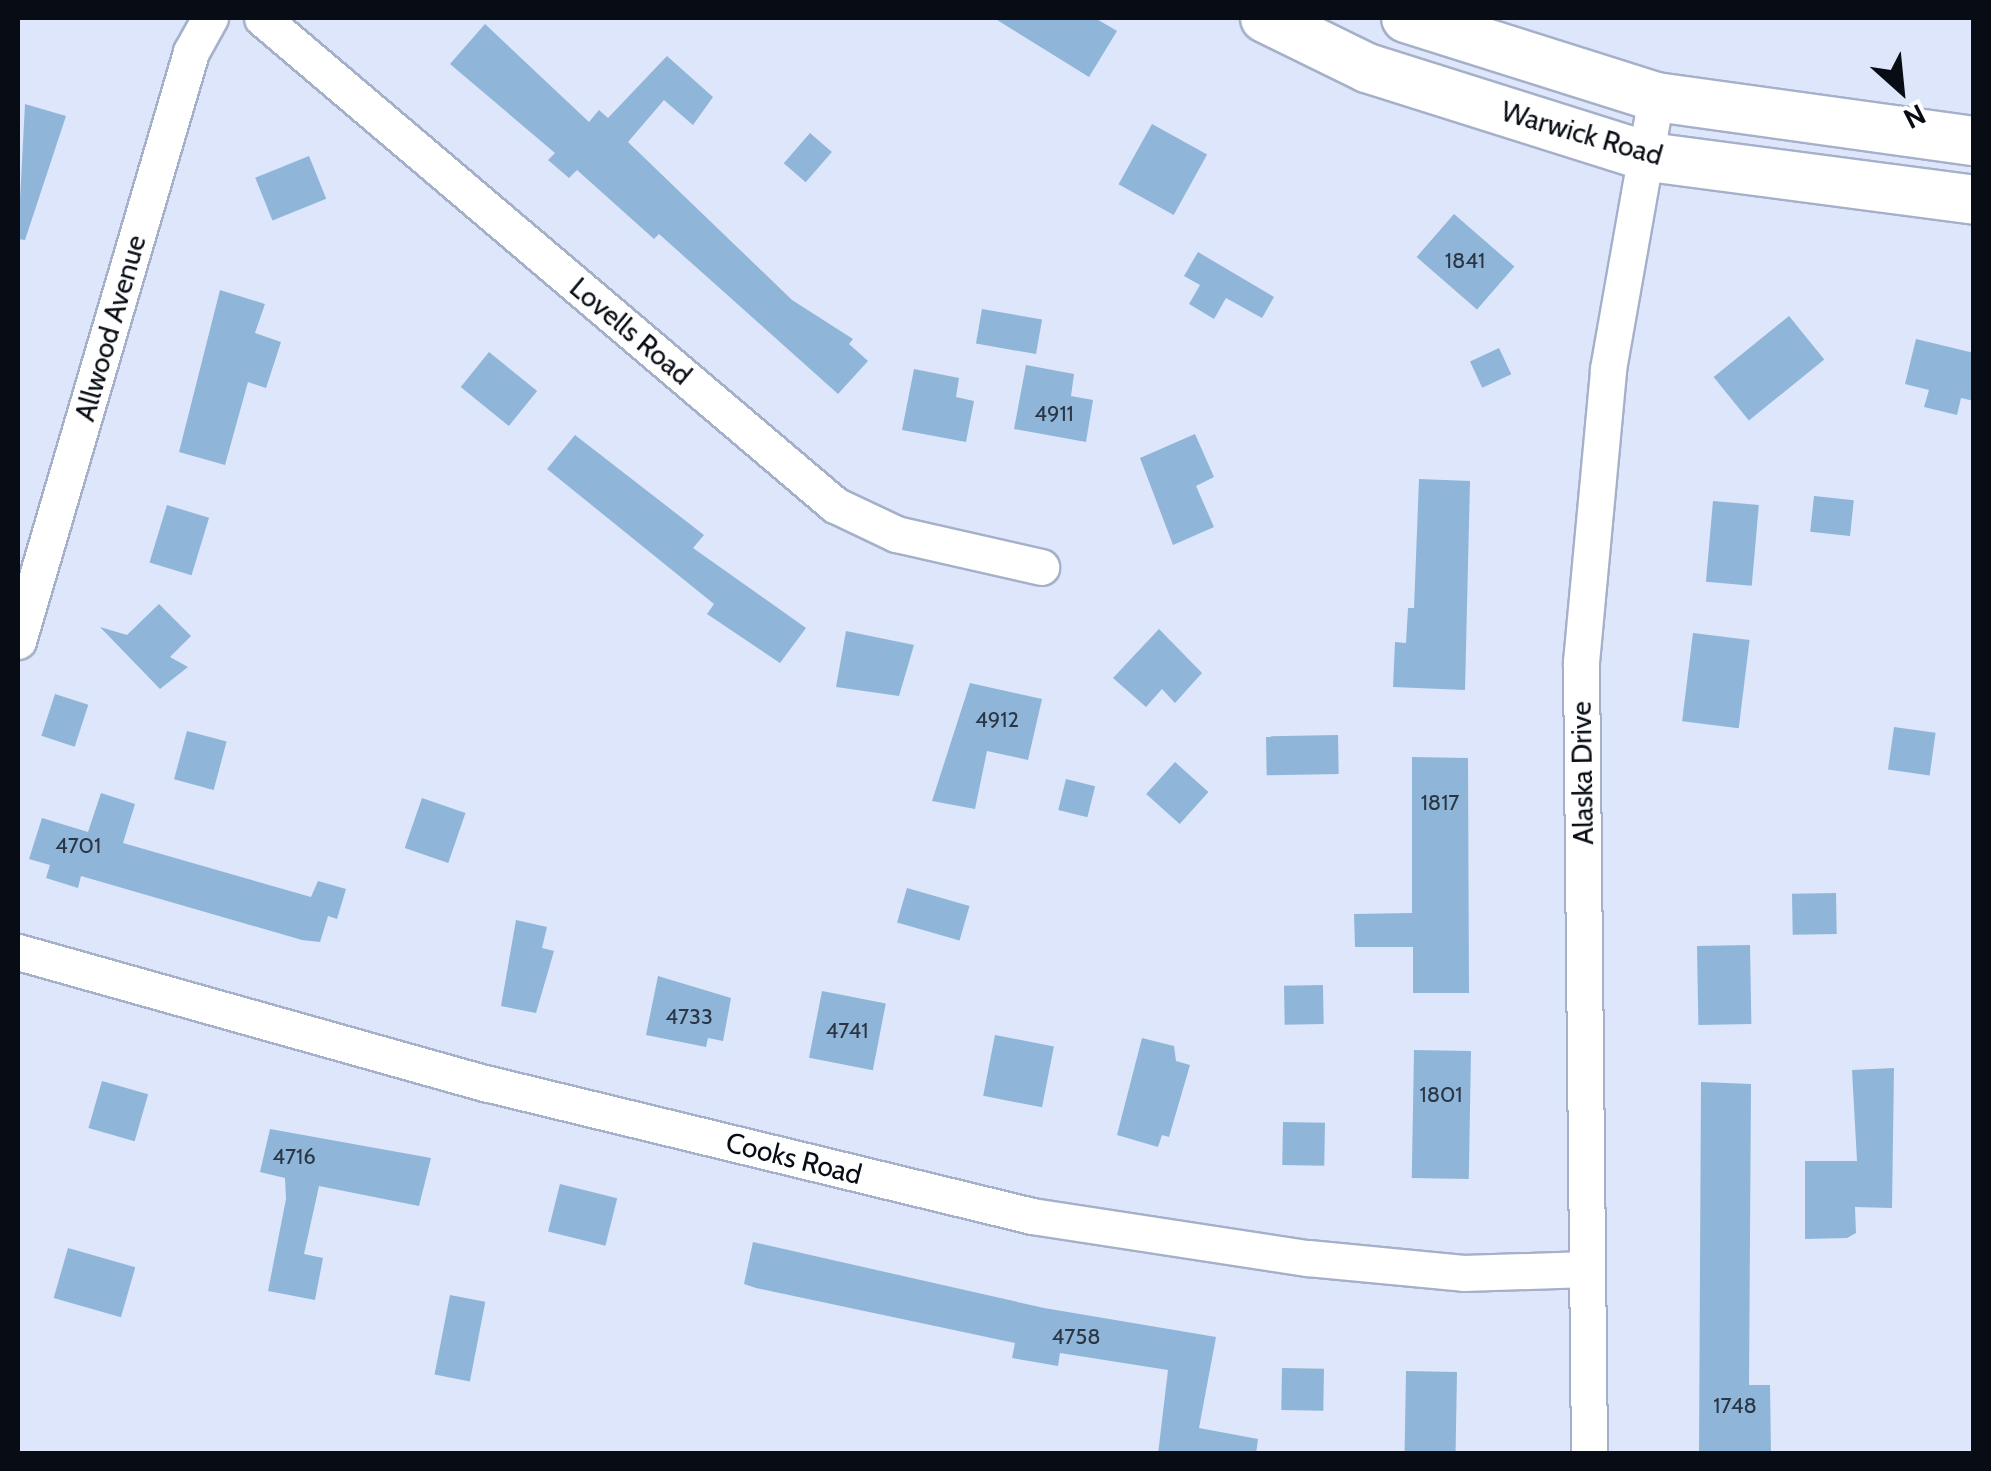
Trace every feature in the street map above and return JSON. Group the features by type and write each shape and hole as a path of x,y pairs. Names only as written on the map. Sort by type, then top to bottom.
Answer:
{"main road":[{"name":"Warwick Road","path":"1265,18 1368,68 1649,157 1974,200"},
{"name":"Warwick Road","path":"1406,18 1656,97 1974,141"}],"street":[{"name":"Allwood Avenue","path":"18,641 192,52 210,18"},
{"name":"Lovells Road","path":"262,18 835,505 896,534 1041,566"},
{"name":"Alaska Drive","path":"1589,1454 1581,662 1608,369 1649,157 1656,97"},
{"name":"Cooks Road","path":"18,952 489,1084 1032,1216 1308,1258 1464,1272 1587,1270"}],"building":[{"path":"994,18 1095,18 1117,31 1089,77"},
{"path":"485,24 589,122 599,110 608,118 667,56 713,97 693,125 664,100 628,142 792,300 853,339 849,344 868,361 838,394 659,234 654,239 577,170 569,178 548,160 555,153 450,64"},
{"path":"25,104 66,116 25,240 18,239"},
{"path":"1152,124 1207,155 1174,215 1119,184"},
{"path":"810,133 832,152 806,182 784,163"},
{"path":"309,156 326,199 272,220 255,178"},
{"path":"1454,214 1514,266 1477,310 1417,257"},
{"path":"1198,252 1274,297 1262,318 1226,298 1214,319 1189,304 1200,285 1184,276"},
{"path":"220,290 265,304 255,333 281,342 266,388 248,382 225,465 179,452"},
{"path":"982,309 1042,320 1036,354 976,343"},
{"path":"1789,316 1824,360 1749,421 1714,377"},
{"path":"1916,339 1974,353 1974,401 1961,398 1957,415 1924,407 1929,390 1905,384"},
{"path":"1499,348 1511,374 1482,388 1470,362"},
{"path":"489,352 537,391 509,426 461,387"},
{"path":"1026,365 1074,374 1071,396 1093,400 1086,442 1014,429"},
{"path":"914,369 959,378 956,397 974,401 966,442 902,430"},
{"path":"1195,434 1214,477 1196,486 1214,527 1173,545 1140,458"},
{"path":"575,435 704,535 693,548 806,628 780,663 707,614 714,604 547,469"},
{"path":"1419,479 1470,481 1465,690 1393,687 1395,642 1406,643 1408,608 1414,608"},
{"path":"1814,496 1854,500 1850,536 1810,532"},
{"path":"1713,501 1759,505 1752,586 1706,582"},
{"path":"167,505 209,518 192,575 149,562"},
{"path":"159,604 191,636 170,657 188,667 160,689 100,627 127,635"},
{"path":"1159,629 1202,673 1175,703 1162,689 1146,707 1113,678"},
{"path":"846,631 914,645 899,696 836,687"},
{"path":"1693,633 1750,640 1739,728 1682,721"},
{"path":"970,683 1042,699 1028,760 987,751 975,809 932,801"},
{"path":"55,694 88,705 75,747 41,736"},
{"path":"1894,727 1936,733 1930,775 1888,770"},
{"path":"187,731 227,742 214,790 174,779"},
{"path":"1338,735 1339,774 1267,775 1266,736"},
{"path":"1412,757 1468,758 1469,993 1413,993 1413,947 1355,947 1354,914 1412,913"},
{"path":"1175,762 1208,792 1180,824 1146,794"},
{"path":"1066,779 1095,786 1087,817 1058,810"},
{"path":"101,793 135,804 123,843 311,897 318,881 346,889 337,919 328,916 320,942 302,940 81,876 78,888 46,878 50,865 29,859 42,818 88,832"},
{"path":"422,798 465,813 448,863 405,848"},
{"path":"907,888 969,906 960,941 897,923"},
{"path":"1836,893 1837,934 1793,935 1792,894"},
{"path":"516,920 547,927 542,948 554,951 536,1013 501,1006"},
{"path":"1750,945 1751,1024 1698,1025 1697,946"},
{"path":"658,976 731,998 723,1041 708,1038 706,1047 646,1035"},
{"path":"1323,985 1324,1024 1285,1025 1284,986"},
{"path":"822,991 886,1003 873,1070 809,1058"},
{"path":"995,1035 1054,1046 1042,1107 983,1096"},
{"path":"1142,1038 1174,1046 1176,1061 1190,1065 1169,1137 1162,1135 1158,1147 1117,1135"},
{"path":"1414,1050 1471,1051 1469,1179 1412,1178"},
{"path":"1894,1068 1892,1208 1855,1207 1856,1233 1847,1238 1805,1239 1805,1161 1857,1161 1852,1070"},
{"path":"102,1081 148,1094 135,1141 88,1128"},
{"path":"1701,1082 1751,1084 1749,1385 1770,1385 1771,1454 1699,1454"},
{"path":"1283,1122 1325,1123 1324,1166 1282,1165"},
{"path":"270,1129 431,1158 419,1206 319,1186 304,1254 323,1258 315,1300 268,1291 286,1199 285,1178 260,1172"},
{"path":"560,1184 617,1198 605,1246 548,1232"},
{"path":"753,1242 1044,1308 1216,1337 1199,1428 1258,1439 1256,1454 1158,1454 1168,1370 1060,1353 1058,1366 1012,1358 1015,1343 756,1288 744,1284"},
{"path":"68,1248 135,1267 121,1317 54,1298"},
{"path":"450,1295 485,1302 470,1381 435,1375"},
{"path":"1282,1368 1324,1369 1323,1411 1281,1410"},
{"path":"1406,1371 1457,1372 1456,1454 1405,1454"}]}
